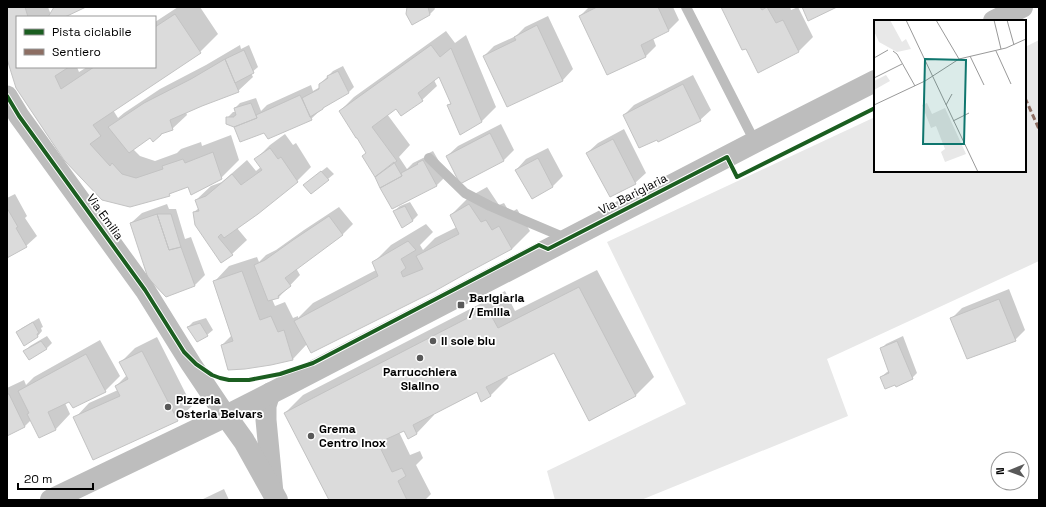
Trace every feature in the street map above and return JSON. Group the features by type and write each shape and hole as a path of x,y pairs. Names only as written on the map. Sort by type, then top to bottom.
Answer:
{"street":[{"path":"996,20 1022,7"},
{"name":"Via Bariglaria","path":"50,500 226,416 874,82"},
{"name":"Via Emilia","path":"7,96 19,116 145,290 191,364 244,441 275,497"},
{"name":"Via Emilia","path":"270,393 266,406 266,420 275,497"}],"lane":[{"path":"686,7 756,142"},
{"path":"430,158 465,193 490,206 568,239"}],"shaded area":[{"path":"1039,40 1039,261 827,359 848,416 641,500 555,500 547,471 686,404 607,242 874,117 874,172 1026,172 1026,46"}],"building":[{"path":"7,7 25,7 28,16 16,16 16,68 67,68 55,76 61,89 92,68 156,68 156,26 175,14 201,53 93,125 101,136 90,144 110,166 112,163 122,174 136,178 163,169 162,166 183,159 185,163 213,152 222,179 191,195 188,187 169,194 170,196 130,207 102,200 64,160 16,88 7,59"},
{"path":"54,7 86,7 67,16 49,16"},
{"path":"407,7 428,7 430,15 412,25 406,14"},
{"path":"597,7 658,7 669,31 641,45 646,57 607,75 579,16"},
{"path":"721,7 760,7 762,10 767,7 776,23 783,20 799,52 758,73 746,49 742,50"},
{"path":"802,7 837,7 808,21"},
{"path":"537,25 563,81 507,107 483,56 516,40 514,37"},
{"path":"431,45 440,57 451,48 482,122 460,135 447,105 451,104 439,77 418,93 423,101 401,116 396,109 372,127 397,161 375,177 362,156 366,153 339,111"},
{"path":"244,50 254,73 235,83 225,59"},
{"path":"225,59 239,92 170,120 173,130 161,134 153,142 150,138 129,153 108,127 144,103 191,79"},
{"path":"338,71 349,93 310,117 302,98 319,89 319,84 328,78 327,76"},
{"path":"683,84 701,121 658,142 657,140 639,148 623,115"},
{"path":"300,95 312,120 268,139 264,133 240,142 234,127 257,118 256,115"},
{"path":"251,103 257,118 234,127 226,124 226,117 234,117 236,115 234,108"},
{"path":"490,133 504,161 460,184 446,156"},
{"path":"613,139 636,184 610,197 586,153"},
{"path":"270,148 278,159 281,157 298,182 258,214 224,238 221,234 218,237 233,255 221,263 195,225 193,212 199,211 195,200 206,196 232,174 241,185 262,170 254,159"},
{"path":"538,158 553,187 532,199 515,170"},
{"path":"423,160 437,186 392,209 380,188 402,176 401,173"},
{"path":"394,162 402,176 380,188 375,177"},
{"path":"321,171 329,180 311,194 303,185"},
{"path":"469,204 481,222 486,220 492,230 499,226 512,249 435,291 311,353 294,321 378,276 372,262 408,241 416,250 401,259 406,268 401,272 403,277 423,269 416,256 459,234 450,215"},
{"path":"405,206 413,221 402,228 393,211"},
{"path":"7,208 27,247 7,258"},
{"path":"157,214 169,250 181,247 195,286 166,297 148,278 130,223"},
{"path":"157,214 171,214 181,247 169,250"},
{"path":"329,216 343,235 285,278 291,286 278,296 279,298 268,301 254,265 265,260"},
{"path":"242,271 260,320 271,316 278,332 284,330 293,360 245,369 228,370 221,345 233,341 213,281"},
{"path":"579,287 636,396 589,421 554,353 486,387 491,396 481,402 477,392 413,425 417,434 408,439 404,431 378,443 392,472 402,468 406,476 398,481 407,500 329,500 284,413 487,308 498,328"},
{"path":"999,299 1016,341 967,359 950,318"},
{"path":"33,322 39,333 37,334 38,337 24,346 16,332"},
{"path":"200,323 208,336 197,342 187,327"},
{"path":"41,341 47,349 29,360 23,351"},
{"path":"897,341 913,379 896,387 895,385 885,389 880,377 889,373 880,348"},
{"path":"142,351 178,421 93,460 73,417 120,396 115,386 128,379 119,362"},
{"path":"86,354 106,392 73,408 69,402 48,412 56,430 39,438 18,391"},
{"path":"7,394 9,394 25,427 7,436"}],"marked path":[{"path":"1026,100 1039,129"}],"cycle path":[{"path":"7,96 19,116 145,290 184,352 196,364 212,375 229,380 249,380 280,374 313,363 539,245 548,249 727,157 737,177 874,108"}],"place":[{"name":"Bariglaria / Emilia","path":"461,305"},
{"name":"Il sole blu","path":"433,341"},
{"name":"Parrucchiera Sialino","path":"420,358"},
{"name":"Pizzeria Osteria Beivars","path":"168,407"},
{"name":"Grema Centro Inox","path":"311,436"}]}
